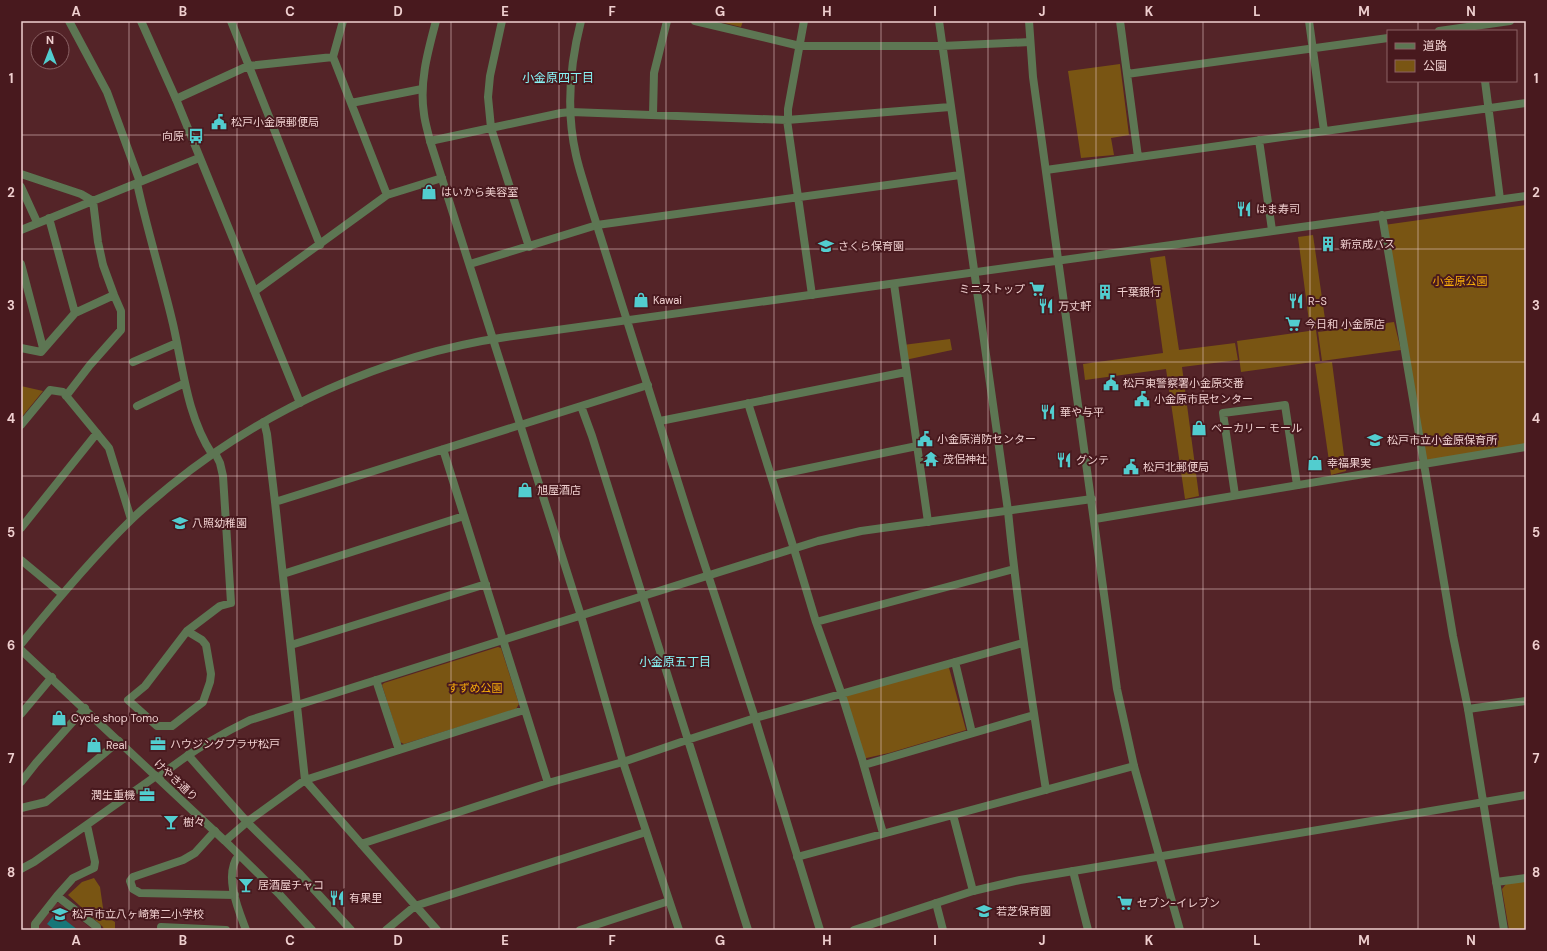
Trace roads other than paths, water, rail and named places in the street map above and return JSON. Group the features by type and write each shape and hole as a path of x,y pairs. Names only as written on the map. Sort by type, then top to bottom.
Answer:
{"street":[{"path":"69,21 107,92 138,182 174,325 191,406 207,446 220,463 224,476 231,603 220,606 187,631 145,686 128,700 157,726 172,726 203,702 210,682 211,674 206,645 202,640 187,631"},
{"path":"141,21 176,99 300,403"},
{"path":"231,21 320,245"},
{"path":"343,21 333,57 387,196"},
{"path":"436,21 426,59 422,89 424,114 430,141 581,616 623,762 679,930"},
{"path":"502,21 490,76 488,96 491,128 528,247"},
{"path":"581,21 572,64 571,123 576,155 708,576 756,718 820,930"},
{"path":"653,114 654,73 667,21"},
{"path":"695,21 800,46 942,46 1030,42"},
{"path":"804,21 787,120 812,295"},
{"path":"939,21 950,108 1008,511 1023,643 1046,790"},
{"path":"1029,21 1030,42 1046,170 1117,689 1134,766 1180,930"},
{"path":"1120,21 1138,157"},
{"path":"1309,21 1324,131"},
{"path":"1447,30 1510,21"},
{"path":"1127,74 1387,38"},
{"path":"176,99 248,66 333,57"},
{"path":"1485,82 1500,199"},
{"path":"351,103 422,89"},
{"path":"1046,170 1526,103"},
{"path":"430,141 571,112 787,120 950,108"},
{"path":"1259,140 1272,230"},
{"path":"21,230 37,222 199,158"},
{"path":"21,174 81,194 93,201"},
{"path":"470,264 597,225 960,175"},
{"path":"255,291 387,196 442,178"},
{"path":"21,187 37,222"},
{"path":"21,644 62,594 131,519 190,470 213,453 264,422 300,403 349,381 398,363 458,346 494,339 1526,196"},
{"path":"66,396 121,330 121,311 103,265 98,242 93,201"},
{"path":"1382,215 1453,636 1468,709 1482,803 1504,930"},
{"path":"49,218 75,312"},
{"path":"21,264 43,348"},
{"path":"894,284 928,522"},
{"path":"21,348 41,352 75,312 114,295"},
{"path":"133,362 177,343"},
{"path":"660,421 906,372"},
{"path":"137,406 185,383"},
{"path":"275,502 648,385"},
{"path":"21,425 50,390 63,392 109,448 131,519"},
{"path":"748,403 816,622 842,695 864,765 883,833"},
{"path":"1235,495 1223,413 1285,405 1297,485"},
{"path":"581,406 643,596 687,740 748,930"},
{"path":"264,422 267,434 275,502 306,780 436,930"},
{"path":"21,528 97,433"},
{"path":"771,476 917,446"},
{"path":"1094,519 1526,447"},
{"path":"443,449 548,783"},
{"path":"21,869 34,862 188,755 224,732 250,720 840,535 1092,499"},
{"path":"283,574 464,516"},
{"path":"21,560 62,594"},
{"path":"816,622 1014,569"},
{"path":"291,645 486,584"},
{"path":"361,844 548,783 623,762 756,718 1023,643"},
{"name":"けやき通り","path":"21,650 52,677 215,831 280,895 312,930"},
{"path":"955,662 972,733"},
{"path":"21,714 52,677"},
{"path":"376,680 399,750"},
{"path":"1468,709 1526,701"},
{"path":"21,782 84,708"},
{"path":"225,841 247,822 306,780 524,710"},
{"path":"864,765 1034,715"},
{"path":"21,808 46,802 119,741"},
{"path":"188,755 247,822 299,873 351,930"},
{"path":"797,857 1134,766"},
{"path":"854,930 936,903 1020,880 1526,795"},
{"path":"953,815 973,892"},
{"path":"35,930 35,924 73,878 94,868 95,862 87,825"},
{"path":"215,831 194,853 183,860 133,877 130,881 133,889 140,893 235,895"},
{"path":"386,930 415,906 646,832"},
{"path":"239,855 234,861 233,866 235,895 236,904 246,930"},
{"path":"1073,871 1088,930"},
{"path":"1496,882 1526,878"},
{"path":"57,896 97,928 97,930"},
{"path":"580,930 669,900"},
{"path":"936,903 943,930"},
{"path":"161,927 226,930"}],"water":[{"path":"56,913 78,930 55,930 47,924"}],"place":[{"name":"松戸小金原郵便局","path":"219,122"},
{"name":"向原","path":"196,136"},
{"name":"はいから美容室","path":"429,192"},
{"name":"はま寿司","path":"1244,209"},
{"name":"新京成バス","path":"1328,244"},
{"name":"さくら保育園","path":"826,246"},
{"name":"ミニストップ","path":"1037,289"},
{"name":"千葉銀行","path":"1105,292"},
{"name":"Kawai","path":"641,300"},
{"name":"R-S","path":"1296,301"},
{"name":"万丈軒","path":"1046,306"},
{"name":"今日和 小金原店","path":"1293,324"},
{"name":"松戸東警察署小金原交番","path":"1111,383"},
{"name":"小金原市民センター","path":"1142,399"},
{"name":"華や与平","path":"1048,412"},
{"name":"ベーカリー モール","path":"1199,428"},
{"name":"小金原消防センター","path":"925,439"},
{"name":"松戸市立小金原保育所","path":"1375,440"},
{"name":"茂侶神社","path":"931,459"},
{"name":"グンテ","path":"1064,460"},
{"name":"幸福果実","path":"1315,463"},
{"name":"松戸北郵便局","path":"1131,467"},
{"name":"旭屋酒店","path":"525,490"},
{"name":"八照幼稚園","path":"180,523"},
{"name":"Cycle shop Tomo","path":"59,718"},
{"name":"ハウジングプラザ松戸","path":"158,744"},
{"name":"Real","path":"94,745"},
{"name":"潤生重機","path":"147,795"},
{"name":"樹々","path":"171,822"},
{"name":"居酒屋チャコ","path":"246,885"},
{"name":"有果里","path":"337,898"},
{"name":"セブン-イレブン","path":"1125,903"},
{"name":"若芝保育園","path":"984,911"},
{"name":"松戸市立八ヶ崎第二小学校","path":"60,914"}],"district":[{"name":"小金原四丁目","path":"558,78"},
{"name":"小金原五丁目","path":"675,662"}],"park label":[{"name":"小金原公園","path":"1460,281"},
{"name":"すずめ公園","path":"475,688"}]}
